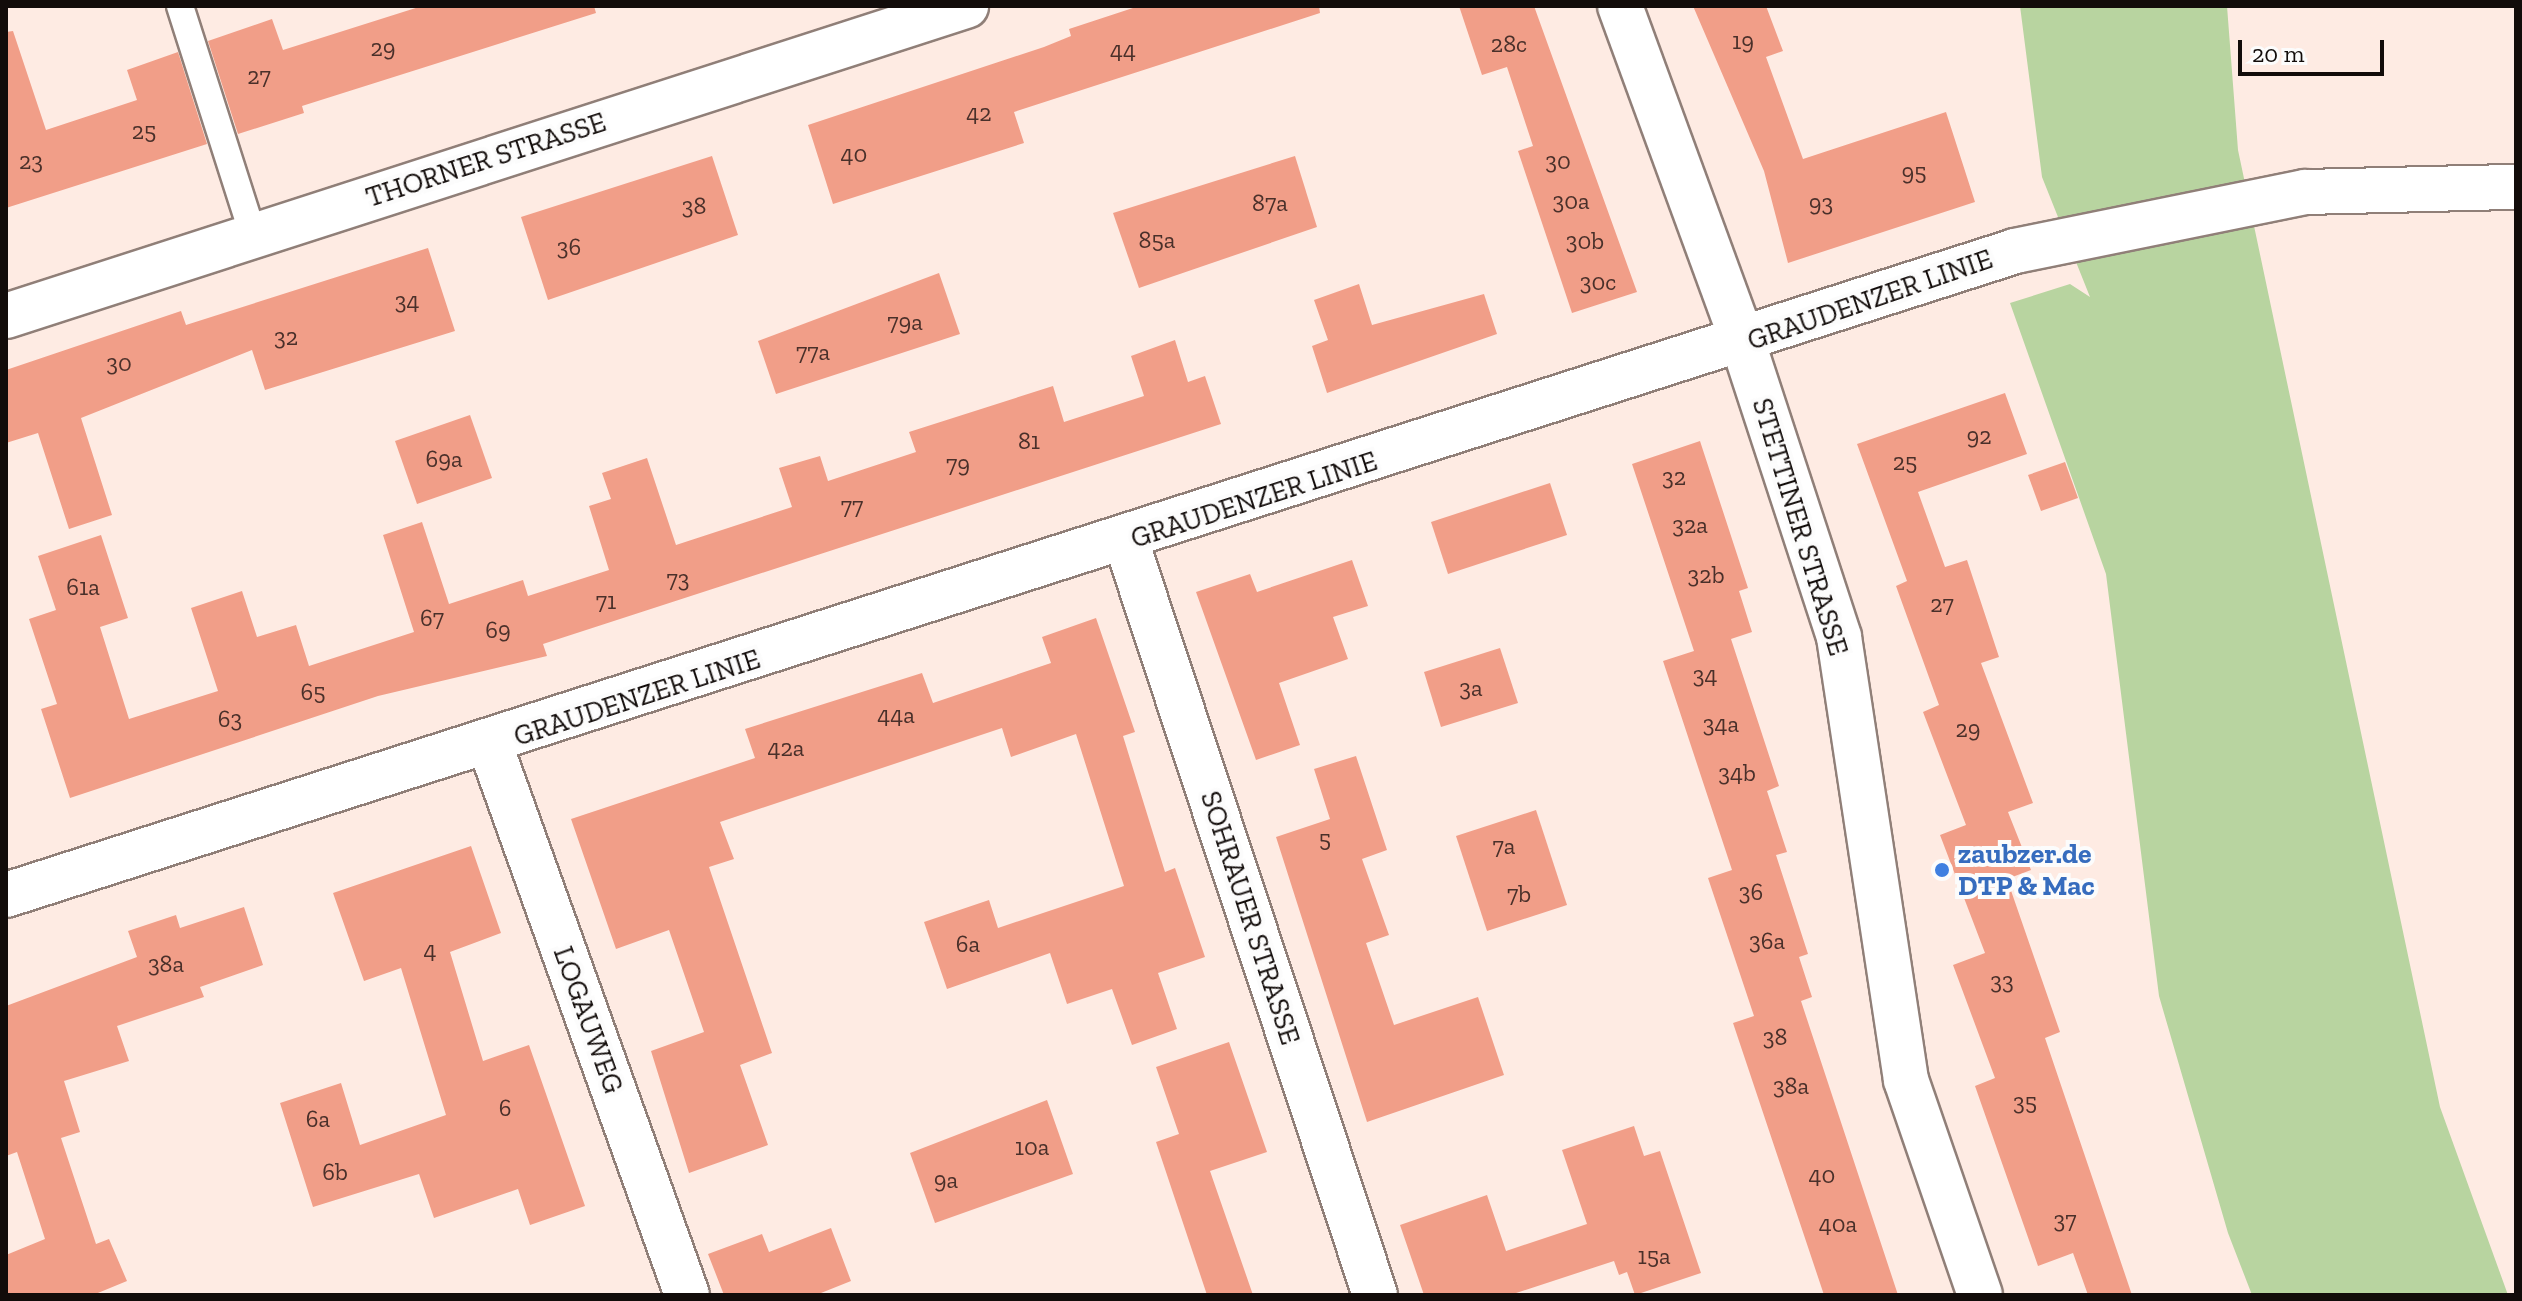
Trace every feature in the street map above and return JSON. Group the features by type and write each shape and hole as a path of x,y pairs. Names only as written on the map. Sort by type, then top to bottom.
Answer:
{"street":[{"name":"THORNER STRASSE","path":"6,316 966,6"},
{"name":"STETTINER STRASSE","path":"1620,6 1743,343 1839,637 1906,1080 1980,1295"},
{"name":"GRAUDENZER LINIE","path":"6,895 490,745 1743,343 2015,251 2167,215 2305,192 2516,187"},
{"name":"SOHRAUER STRASSE","path":"1126,541 1375,1295"},
{"name":"LOGAUWEG","path":"490,745 687,1295"}],"lane":[{"path":"180,6 253,235"}],"green space":[{"path":"2020,6 2227,6 2238,150 2440,1107 2508,1295 2252,1295 2228,1233 2159,996 2106,574 2010,303 2070,284 2090,297 2042,177"}],"building":[{"path":"422,6 594,6 596,13 302,106 304,113 238,134 208,41 272,19 283,50"},
{"path":"1139,6 1319,6 1320,13 1014,112 1024,143 833,204 808,125 1044,47 1071,36 1069,29"},
{"path":"1459,6 1534,6 1637,292 1572,313 1518,151 1533,146 1507,67 1482,75"},
{"path":"1693,6 1766,6 1783,51 1766,57 1803,159 1946,112 1975,202 1788,263 1764,171"},
{"path":"13,31 46,130 137,100 127,70 178,52 207,144 6,208 6,32"},
{"path":"712,156 738,235 548,300 521,217"},
{"path":"1295,156 1317,227 1139,288 1113,213"},
{"path":"428,248 455,331 265,390 252,350 81,418 112,515 69,529 38,433 6,443 6,370 181,311 186,325"},
{"path":"939,273 960,334 776,394 758,341"},
{"path":"1359,284 1372,325 1484,294 1497,334 1327,393 1312,346 1328,340 1314,300"},
{"path":"1175,340 1188,382 1205,376 1221,424 543,644 547,656 378,696 70,798 41,709 57,704 29,619 56,610 38,556 101,535 128,618 100,627 129,719 218,691 191,608 242,591 257,637 296,625 309,666 414,632 383,535 422,522 449,604 523,580 528,596 609,570 589,506 611,499 602,473 647,458 676,545 792,507 779,468 820,456 828,481 916,452 909,432 1053,386 1064,422 1144,396 1131,356"},
{"path":"2005,393 2027,454 1918,492 1945,567 1967,560 1999,657 1981,663 2033,803 2008,812 2031,870 2007,879 2060,1032 2045,1038 2132,1295 2088,1295 2073,1253 2038,1266 1975,1086 1995,1078 1953,965 1985,953 1940,835 1966,825 1923,712 1939,705 1896,586 1907,581 1857,444"},
{"path":"470,415 492,478 417,504 395,441"},
{"path":"1700,441 1748,588 1739,591 1752,632 1731,639 1779,786 1767,791 1787,852 1776,855 1808,954 1799,957 1812,997 1801,1001 1898,1295 1824,1295 1733,1023 1754,1016 1708,878 1732,870 1663,661 1694,651 1632,464"},
{"path":"2065,462 2078,498 2041,511 2028,475"},
{"path":"1550,483 1567,535 1448,574 1431,522"},
{"path":"1352,560 1368,606 1333,617 1348,659 1279,683 1300,745 1256,760 1196,592 1250,574 1257,592"},
{"path":"1096,618 1135,732 1123,736 1165,872 1175,868 1205,957 1158,973 1177,1029 1132,1045 1112,989 1067,1004 1050,953 947,989 924,922 989,900 998,928 1124,886 1076,734 1011,757 1002,728 720,822 734,859 709,867 772,1053 740,1065 768,1145 689,1173 651,1051 704,1032 669,930 616,949 571,819 755,758 745,729 922,673 933,703 1051,663 1042,637"},
{"path":"1500,648 1518,703 1441,727 1424,672"},
{"path":"1356,756 1387,850 1362,859 1389,935 1366,943 1394,1025 1478,997 1504,1075 1367,1122 1276,837 1330,819 1314,769"},
{"path":"1536,810 1567,905 1487,931 1456,836"},
{"path":"471,846 501,933 450,952 483,1061 529,1045 585,1206 530,1225 518,1189 434,1218 419,1174 313,1207 280,1103 341,1083 360,1145 446,1115 401,968 364,981 333,893"},
{"path":"244,907 263,965 200,987 204,997 117,1026 129,1061 64,1081 80,1132 61,1138 96,1244 109,1239 127,1281 93,1295 6,1295 6,1255 45,1239 17,1152 6,1156 6,1006 137,957 128,931 176,915 180,928"},
{"path":"1229,1042 1267,1152 1210,1171 1253,1295 1207,1295 1156,1142 1179,1134 1156,1067"},
{"path":"1047,1100 1073,1174 935,1223 910,1153"},
{"path":"1634,1126 1644,1156 1660,1151 1701,1273 1635,1295 1627,1272 1619,1275 1614,1261 1510,1295 1424,1295 1400,1225 1487,1195 1506,1251 1587,1224 1562,1150"},
{"path":"831,1228 851,1281 816,1295 724,1295 708,1254 762,1234 769,1252"}],"place":[{"name":"zaubzer.de DTP & Mac","path":"1942,870"}]}
